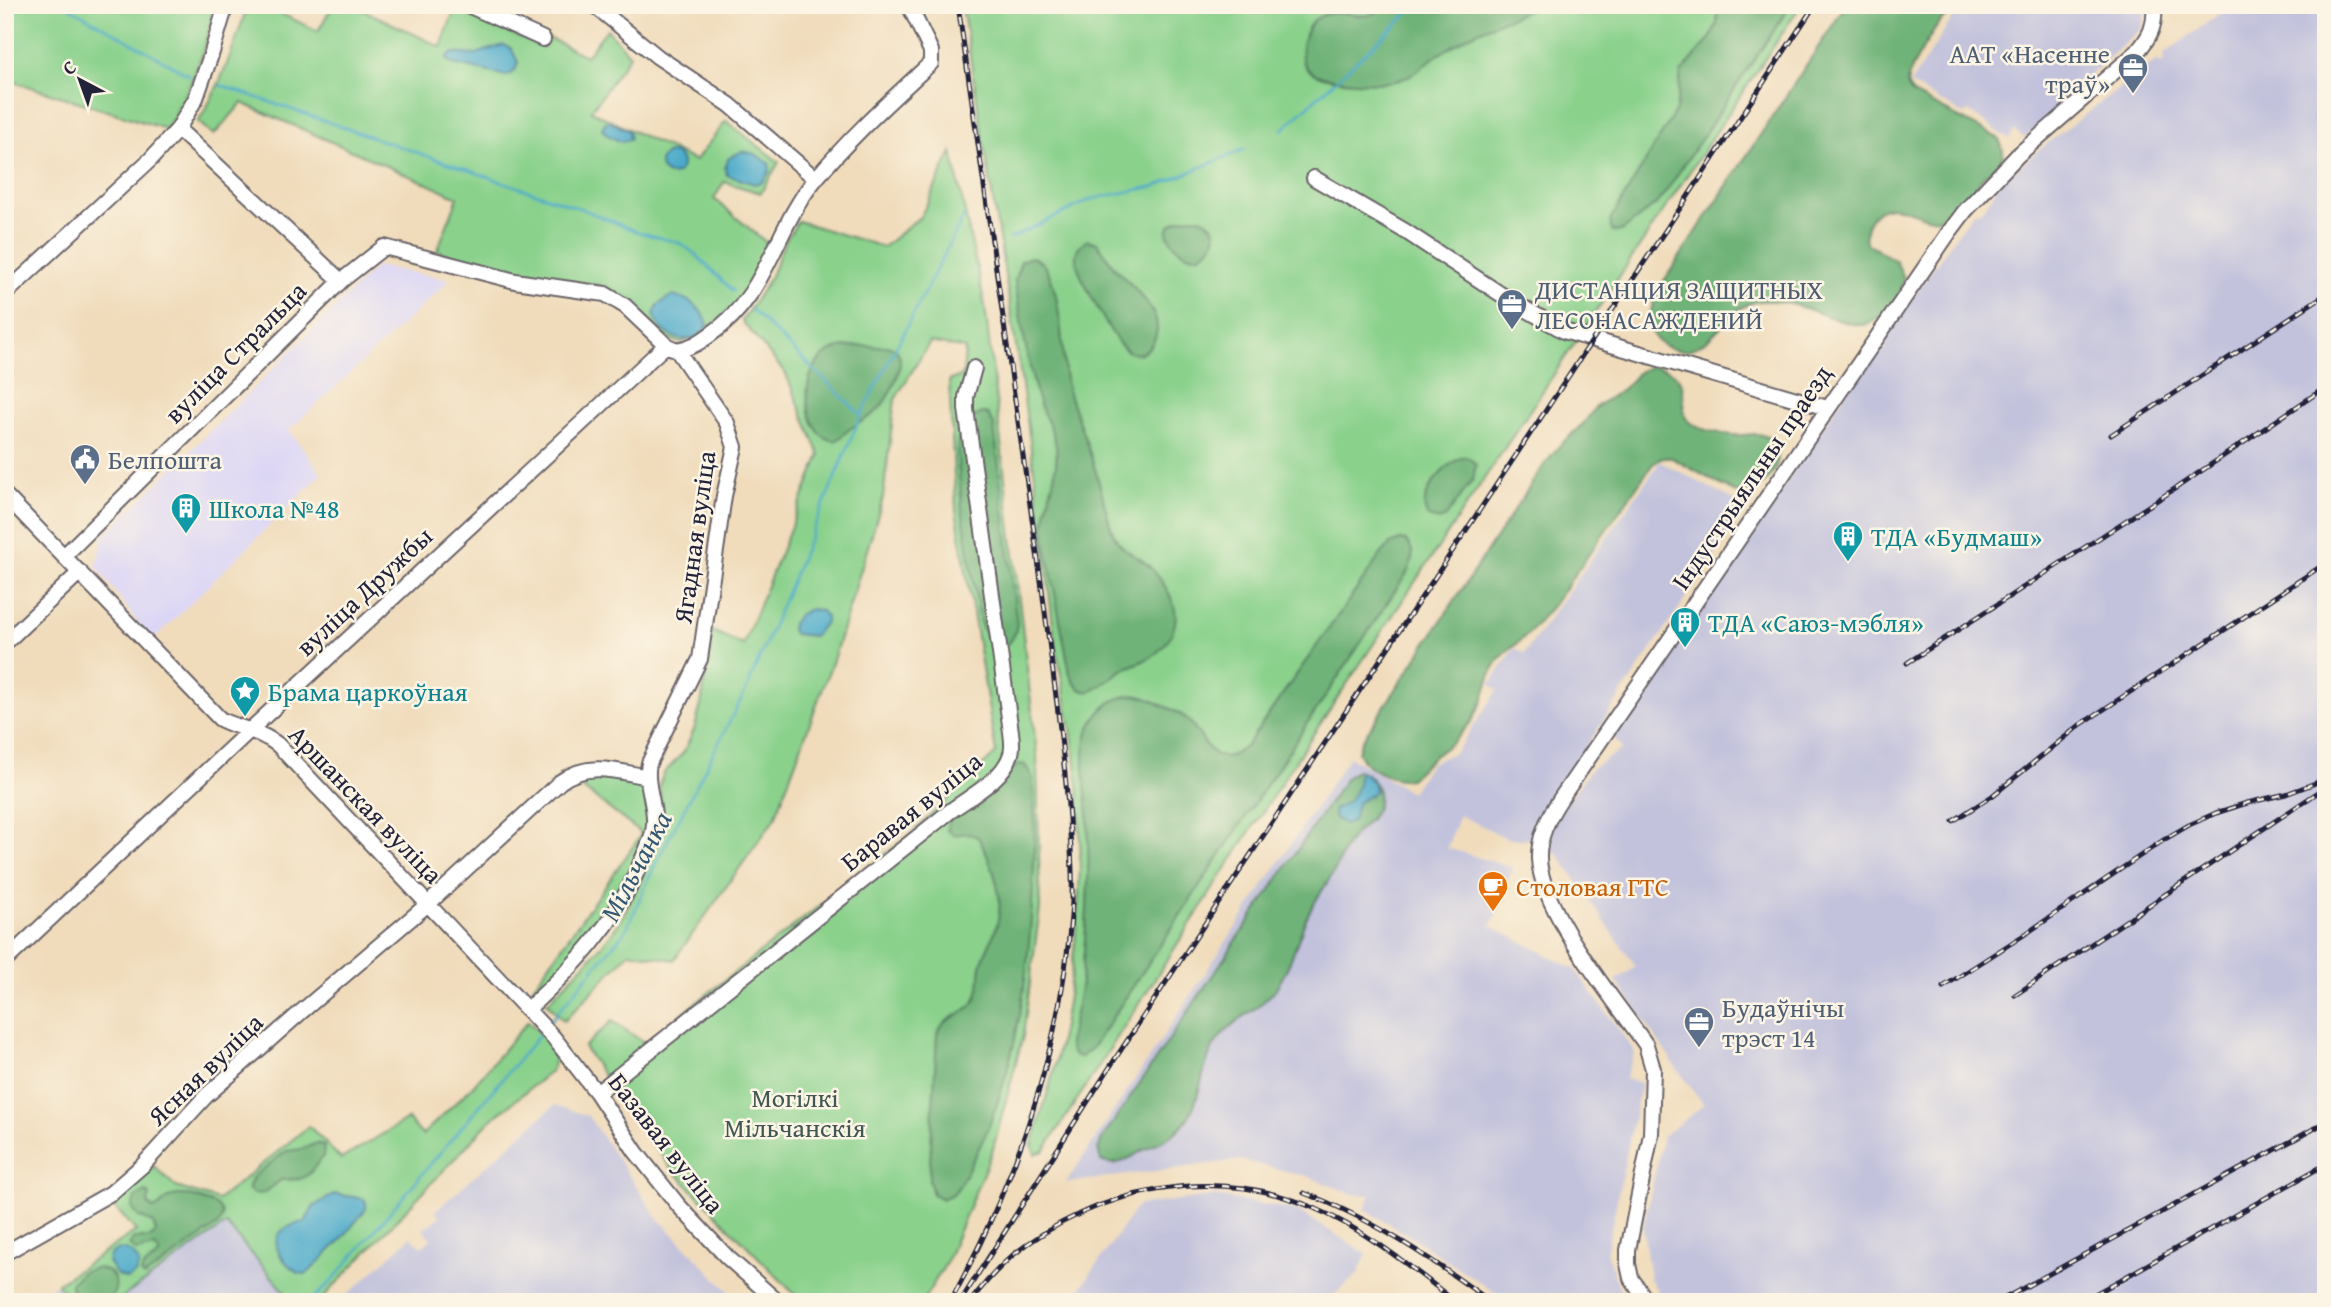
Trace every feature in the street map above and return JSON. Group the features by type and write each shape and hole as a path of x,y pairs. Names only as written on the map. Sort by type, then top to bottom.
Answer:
{"street":[{"path":"5,294 151,159 178,129 196,98 226,5"},
{"path":"468,5 544,39"},
{"path":"594,5 658,57 730,105 816,179"},
{"name":"вуліца Дружбы","path":"5,961 249,731 672,347 687,348 729,321 763,275 794,210 816,179 870,120 931,63 931,51 909,5"},
{"name":"Індустрыяльны праезд","path":"1647,1302 1631,1278 1628,1250 1651,1134 1653,1069 1646,1045 1554,911 1541,879 1539,857 1543,833 1560,798 1965,211 2018,155 2137,52 2152,30 2154,5"},
{"path":"178,129 341,281"},
{"path":"1314,178 1405,231 1508,299 1564,331 1827,408"},
{"name":"вуліца Стральца","path":"64,556 341,281 384,247"},
{"name":"Ягадная вуліца","path":"384,247 515,281 605,295 625,306 672,347 714,400 727,423 734,447 724,496 700,659 651,755 648,777 654,818 653,832 622,902 590,947 531,1012"},
{"name":"Баравая вуліца","path":"597,1093 991,780 1005,766 1010,756 1011,732 966,409 966,397 974,368"},
{"name":"Аршанская вуліца","path":"5,495 220,719 266,735 278,745 554,1038"},
{"path":"5,643 80,572"},
{"name":"Ясная вуліца","path":"5,1253 111,1193 144,1165 206,1096 428,904 570,774 595,768 648,777"},
{"name":"Базавая вуліца","path":"554,1038 597,1093 636,1152 680,1206 727,1257 778,1302"}],"shaded area":[{"path":"1961,5 2145,5 2146,10 2142,28 2061,101 2063,103 2038,128 2024,138 2015,130 2009,139 1968,111 1965,115 1910,84"},
{"path":"2224,5 2326,5 2326,1302 1664,1302 1650,1279 1643,1228 1663,1136 1704,1105 1616,980 1636,967 1557,853 1545,854 1552,823 1591,769 1622,749 1614,737 1757,532 1757,526 1872,354 1884,351 1884,338 1973,212 1981,211 1997,186 2040,149 2157,60 2160,64 2166,60 2163,55 2226,9"},
{"path":"377,266 450,280 289,430 322,474 152,641 96,566 104,536"},
{"path":"1660,462 1747,507 1555,793 1531,839 1509,839 1459,815 1447,848 1513,868 1501,895 1504,898 1491,926 1575,969 1635,1052 1625,1079 1641,1083 1606,1253 1627,1302 1509,1302 1412,1237 1365,1210 1371,1195 1352,1194 1307,1176 1240,1160 1066,1183 1349,757 1411,792 1431,763 1456,752 1498,690 1490,684 1515,648 1524,654"},
{"path":"555,1105 588,1116 657,1217 739,1302 340,1302 411,1237 422,1247 431,1239 423,1229 439,1217 435,1211"},
{"path":"1215,1196 1296,1210 1367,1254 1357,1275 1326,1302 1071,1302 1138,1205"},
{"path":"226,1224 287,1293 284,1302 116,1302"},
{"path":"57,1284 73,1302 29,1302"}],"green space":[{"path":"5,5 213,5 208,35 196,70 166,129 5,79"},
{"path":"248,5 262,5 318,31 333,5 353,5 441,47 455,9 543,47 549,38 586,56 607,29 630,55 591,111 695,161 726,121 779,162 761,193 724,182 714,199 767,243 761,265 740,302 697,337 681,343 668,339 631,302 609,289 522,275 437,251 458,197 242,103 214,135 198,122 220,80"},
{"path":"962,5 1801,5 1298,757 1044,1151 1035,1154 1032,1145 1057,1056 1075,945 1080,868 1078,793 1021,381"},
{"path":"1385,5 1539,5 1465,38 1402,79 1372,83 1335,80 1317,75 1305,65 1302,58 1303,42 1314,20 1334,13 1368,15"},
{"path":"1717,5 1791,5 1665,193 1656,204 1623,230 1612,231 1610,221 1676,110 1681,73 1711,37 1717,24"},
{"path":"1846,5 1959,5 1942,20 1928,40 1910,74 1908,86 1913,94 1998,138 2003,150 2002,158 1983,177 1960,208 1949,217 1933,218 1887,207 1871,218 1866,230 1866,243 1896,261 1904,278 1894,302 1874,321 1864,325 1854,324 1776,301 1755,302 1736,311 1696,347 1681,350 1665,346 1653,335 1650,321 1658,290"},
{"name":"Могілкі Мільчанскія","path":"952,152 985,306 1037,755 1040,908 1023,1036 993,1149 945,1265 922,1302 802,1302 671,1168 584,1047 612,1021 645,1043 911,834 996,753 956,510 949,381 963,375 965,349 930,342 895,399 883,498 833,660 775,818 674,960 630,952 564,1021 547,1003 607,940 628,907 659,830 662,809 659,785 664,773 684,752 694,730 701,705 712,631 743,645 820,455 786,374 742,321 771,276 784,243 798,221 883,247 921,216"},
{"path":"1194,217 1210,223 1215,234 1211,246 1197,256 1179,249 1167,232 1174,222"},
{"path":"1087,240 1097,243 1153,312 1157,332 1152,344 1143,352 1131,353 1118,342 1087,288 1077,266 1076,255 1078,247"},
{"path":"1031,257 1042,263 1056,294 1068,390 1094,465 1112,531 1120,545 1148,565 1158,576 1171,597 1175,610 1172,634 1157,653 1124,669 1103,685 1089,691 1076,685 1070,674 1045,541 1044,528 1057,458 1056,446 1033,382 1015,280 1021,261"},
{"path":"885,346 894,349 899,355 900,364 894,385 883,404 837,440 826,438 817,430 811,418 808,387 812,371 822,358 836,349"},
{"path":"1651,366 1676,375 1683,391 1686,416 1694,425 1722,434 1764,435 1775,442 1777,462 1769,479 1753,490 1734,492 1672,458 1656,461 1553,605 1529,633 1499,659 1472,721 1453,742 1410,779 1388,776 1373,769 1358,752 1361,742 1542,468 1596,407 1625,387 1638,372"},
{"path":"983,413 988,414 994,425 1017,624 1014,636 1004,645 989,641 980,623 962,510 958,441 971,418"},
{"path":"1463,457 1469,458 1476,465 1473,479 1446,517 1439,520 1428,517 1425,500 1428,491 1440,474"},
{"path":"1406,541 1412,553 1407,573 1093,1047 1081,1057 1073,1055 1069,1041 1082,974 1088,889 1088,817 1084,752 1093,722 1103,709 1121,697 1143,697 1185,717 1219,756 1236,754 1247,745 1382,553 1390,544"},
{"path":"1019,764 1025,765 1032,776 1035,824 1030,932 1020,1016 1007,1072 989,1126 958,1188 953,1194 942,1199 933,1194 929,1180 937,1034 949,1019 964,1011 976,999 981,966 997,926 999,909 995,877 978,837 967,833 954,835 947,830 958,812 992,792"},
{"path":"1357,770 1368,775 1375,784 1377,807 1372,817 1350,840 1312,907 1280,983 1268,998 1231,1026 1218,1040 1207,1061 1193,1107 1177,1131 1126,1160 1112,1164 1101,1161 1098,1149 1102,1139 1346,778"},
{"path":"589,775 627,778 640,787 650,815 646,838 617,899 592,935 533,997 526,997 642,834 577,784"},
{"path":"528,1021 549,1043 554,1056 551,1071 492,1119 319,1302 284,1302 287,1299 286,1293 226,1224 116,1302 73,1302 57,1284 136,1231 112,1204 154,1166 176,1187 218,1200 309,1126 341,1159 408,1119 422,1135 471,1088"},
{"path":"317,1143 324,1146 323,1156 309,1174 300,1179 281,1180 264,1193 254,1194 248,1189 253,1177 286,1151"},
{"path":"145,1192 150,1194 148,1204 153,1209 172,1196 184,1195 214,1204 222,1215 215,1227 144,1277 142,1270 160,1253 155,1247 136,1251 129,1245 134,1238 149,1238 156,1232 153,1223 139,1217 132,1208 135,1197"},
{"path":"95,1268 112,1275 115,1290 108,1302 80,1302 72,1291 71,1283 82,1272"}],"water":[{"path":"503,45 511,48 518,62 515,71 507,76 453,64 447,60 453,53 473,55"},
{"path":"605,122 611,122 629,131 630,139 621,142 607,135 602,129"},
{"path":"742,151 755,154 769,163 770,171 762,182 754,184 727,175 725,168 728,159"},
{"path":"671,153 679,156 682,164 679,172 671,175 663,172 660,164 663,156"},
{"path":"671,296 688,301 706,318 708,324 695,337 687,339 671,335 658,323 654,314 658,305"},
{"path":"813,609 821,611 826,622 814,636 794,634 791,630 798,616"},
{"path":"1363,772 1373,782 1375,790 1357,803 1353,821 1345,824 1336,818 1334,809 1345,804 1352,796 1359,774"},
{"path":"335,1194 364,1199 366,1209 340,1241 310,1271 306,1274 298,1273 282,1258 276,1243 278,1236 292,1225 305,1222 314,1206"},
{"path":"116,1250 130,1252 139,1263 136,1273 127,1279 117,1275 108,1262 110,1255"}],"waterway":[{"path":"65,5 189,75"},
{"path":"1282,130 1417,5"},
{"path":"220,85 582,209 638,232 680,243 733,291"},
{"path":"1009,239 1092,199 1156,186 1245,149"},
{"name":"Мільчанка","path":"547,1025 626,930 655,865 747,688 861,415 964,216"},
{"path":"751,309 861,415"},
{"name":"Мільчанка","path":"310,1302 332,1281 541,1033"}],"railway":[{"path":"955,1293 998,1203 1032,1111 1057,1015 1072,892 1064,759 1031,509 958,5"},
{"path":"960,1302 1115,1059 1815,5"},
{"path":"2111,435 2326,294"},
{"path":"1907,663 2326,387"},
{"path":"1953,821 1992,796 2080,725 2326,563"},
{"path":"1943,987 2189,825 2216,813 2286,794 2326,779"},
{"path":"2015,995 2326,787"},
{"path":"1998,1302 2326,1122"},
{"path":"2081,1302 2326,1164"},
{"path":"970,1302 990,1277 1013,1255 1046,1232 1081,1213 1119,1199 1158,1190 1197,1186 1237,1187 1276,1195 1314,1208 1370,1238 1456,1302"},
{"path":"1304,1193 1378,1227 1491,1302"}],"place":[{"name":"ААТ «Насенне траў»","path":"2133,95"},
{"name":"ДИСТАНЦИЯ ЗАЩИТНЫХ ЛЕСОНАСАЖДЕНИЙ","path":"1512,331"},
{"name":"Белпошта","path":"85,486"},
{"name":"Школа №48","path":"186,535"},
{"name":"ТДА «Будмаш»","path":"1848,563"},
{"name":"ТДА «Саюз-мэбля»","path":"1685,649"},
{"name":"Брама царкоўная","path":"245,718"},
{"name":"Столовая ГТС","path":"1493,913"},
{"name":"Будаўнічы трэст 14","path":"1699,1049"}]}
